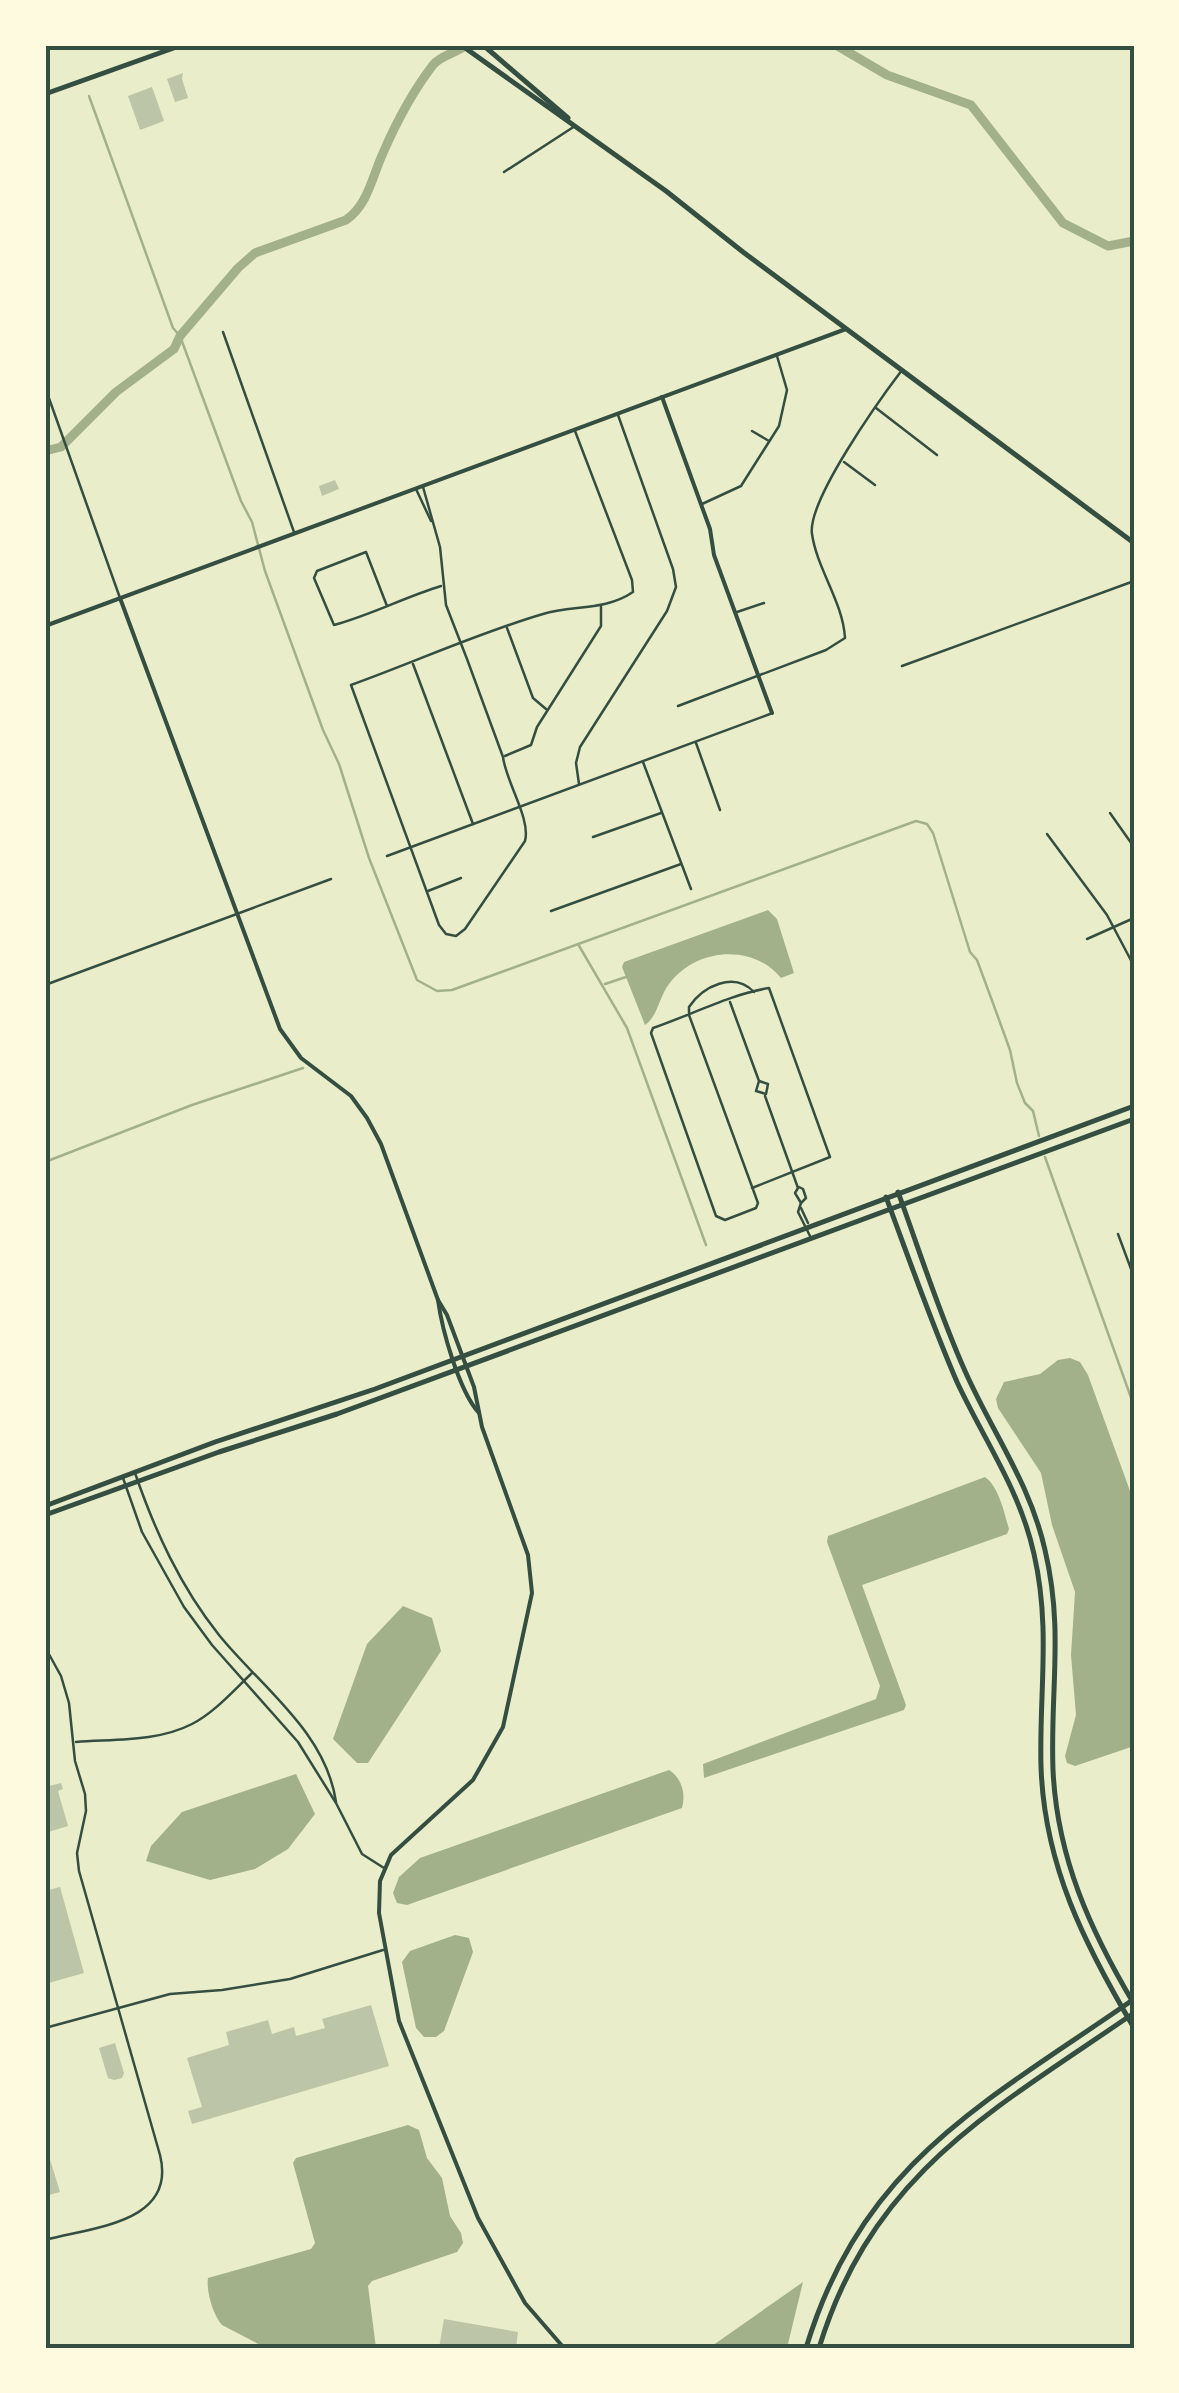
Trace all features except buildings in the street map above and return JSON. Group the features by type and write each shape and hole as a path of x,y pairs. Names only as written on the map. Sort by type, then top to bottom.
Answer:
{"main road":[{"path":"45,94 182,45"},
{"path":"460,45 576,126 1134,543"},
{"path":"483,45 576,126"},
{"path":"45,1506 215,1442 375,1389 1134,1106"},
{"path":"45,1515 378,1398 1134,1118"},
{"path":"806,2348 842,2260 877,2204 936,2140 970,2112 1133,2001 1097,1940 1070,1870 1058,1814 1054,1770 1058,1635 1046,1553 1034,1507 968,1376 898,1192"},
{"path":"886,1197 958,1382 1017,1497 1034,1556 1046,1635 1041,1771 1058,1874 1086,1945 1131,2016 1134,2028"},
{"path":"735,1254 739,1264"},
{"path":"670,1278 673,1288"},
{"path":"926,1303 936,1299"},
{"path":"529,1329 534,1340"},
{"path":"958,1382 968,1376"},
{"path":"375,1389 378,1398"},
{"path":"296,1416 298,1425"},
{"path":"215,1442 219,1452"},
{"path":"1034,1556 1046,1553"},
{"path":"1041,1771 1054,1770"},
{"path":"1058,1874 1070,1870"},
{"path":"818,2348 852,2265 886,2211 944,2148 1131,2016"},
{"path":"842,2260 852,2265"}],"street":[{"path":"504,172 576,126"},
{"path":"45,626 846,328"},
{"path":"223,332 294,534"},
{"path":"701,505 741,486 770,442 787,400 776,354"},
{"path":"678,706 836,646 846,638 815,544 814,512 874,408 903,369"},
{"path":"45,387 280,1029 301,1058 350,1096 381,1144 458,1356 458,1368 478,1412"},
{"path":"387,856 772,713 662,397"},
{"path":"874,408 938,455"},
{"path":"579,785 576,763 580,746 667,612 676,587 617,414"},
{"path":"419,487 440,547 450,617 461,644 503,757 505,773 527,831 525,841 461,934 446,934 427,891 351,685 413,663 461,644 507,626 546,612 600,605 630,594 634,587 575,430"},
{"path":"752,431 770,442"},
{"path":"842,461 875,485"},
{"path":"387,606 366,552 316,571 314,578 334,625 387,606 443,585"},
{"path":"902,666 1134,581"},
{"path":"735,614 764,603"},
{"path":"503,757 531,745 548,710 601,626 604,615 600,605"},
{"path":"507,626 533,698 548,710"},
{"path":"413,663 473,824"},
{"path":"695,742 720,810"},
{"path":"643,760 691,889"},
{"path":"593,836 662,813"},
{"path":"1110,813 1134,848"},
{"path":"1047,834 1114,926 1134,966"},
{"path":"551,911 682,864"},
{"path":"427,891 461,878"},
{"path":"45,984 330,879"},
{"path":"1088,940 1134,918"},
{"path":"752,1188 827,1161 830,1153 769,988 754,992 689,1015 654,1028 651,1033 720,1219 758,1206 689,1015 696,996 713,985 736,982 754,992"},
{"path":"730,1001 759,1081 756,1091 764,1094"},
{"path":"759,1081 768,1086 764,1094 798,1188"},
{"path":"798,1188 794,1193 800,1205"},
{"path":"798,1188 804,1189 806,1196 798,1212 811,1238"},
{"path":"1118,1234 1134,1277"},
{"path":"458,1356 466,1365 478,1412 528,1555 532,1593 503,1726 473,1780 391,1855 378,1895 398,2021 478,2218 496,2257 525,2303 564,2348"},
{"path":"135,1473 170,1561 221,1637 297,1721 328,1770 336,1804"},
{"path":"123,1477 160,1566 212,1645 298,1742 362,1854 384,1868"},
{"path":"212,1645 221,1637"},
{"path":"45,1647 65,1688 86,1811 78,1863 163,2168 160,2189 142,2212 45,2240"},
{"path":"74,1742 146,1737 177,1730 208,1714 253,1672"},
{"path":"45,2028 170,1994 290,1979 385,1949"}],"shaded area":[{"path":"768,910 777,919 794,973 781,978 755,959 740,955 709,957 680,972 645,1025 622,967 624,962"},
{"path":"1070,1358 1080,1362 1088,1375 1134,1502 1134,1746 1075,1766 1067,1763 1065,1756 1076,1715 1071,1655 1075,1592 1052,1525 1041,1473 996,1399 1004,1382 1040,1374 1058,1360"},
{"path":"985,1477 1000,1500 1007,1534 862,1585 906,1705 904,1710 704,1778 703,1764 876,1699 880,1686 828,1536"},
{"path":"403,1606 432,1618 441,1651 368,1763 357,1763 333,1739 367,1644"},
{"path":"669,1770 682,1787 682,1808 407,1905 397,1903 393,1893 399,1877 420,1858"},
{"path":"296,1774 315,1814 288,1849 255,1869 210,1880 146,1861 151,1846 182,1812"},
{"path":"455,1935 469,1938 473,1952 444,2031 436,2037 424,2037 416,2028 402,1962 410,1951"},
{"path":"408,2125 419,2130 427,2158 442,2178 450,2216 463,2243 457,2252 372,2281 368,2286 376,2348 266,2348 222,2325 211,2303 208,2278 311,2249 315,2243 293,2163 296,2158"},
{"path":"803,2282 787,2348 709,2348"}],"waterway":[{"path":"45,451 61,447 116,392 174,349 180,336 255,253 353,214 419,86 437,61 466,45"},
{"path":"836,45 887,75 971,105 1063,223 1108,246 1134,241"},
{"path":"89,96 173,328 180,336 252,522 265,571 417,980 437,991 452,990 916,821 927,824 933,833 970,952 977,960 1010,1050 1017,1083 1033,1111 1039,1136"},
{"path":"578,944 627,1028 706,1245"},
{"path":"605,984 626,977"},
{"path":"45,1162 192,1105 303,1068"},
{"path":"1045,1157 1134,1406"}]}
